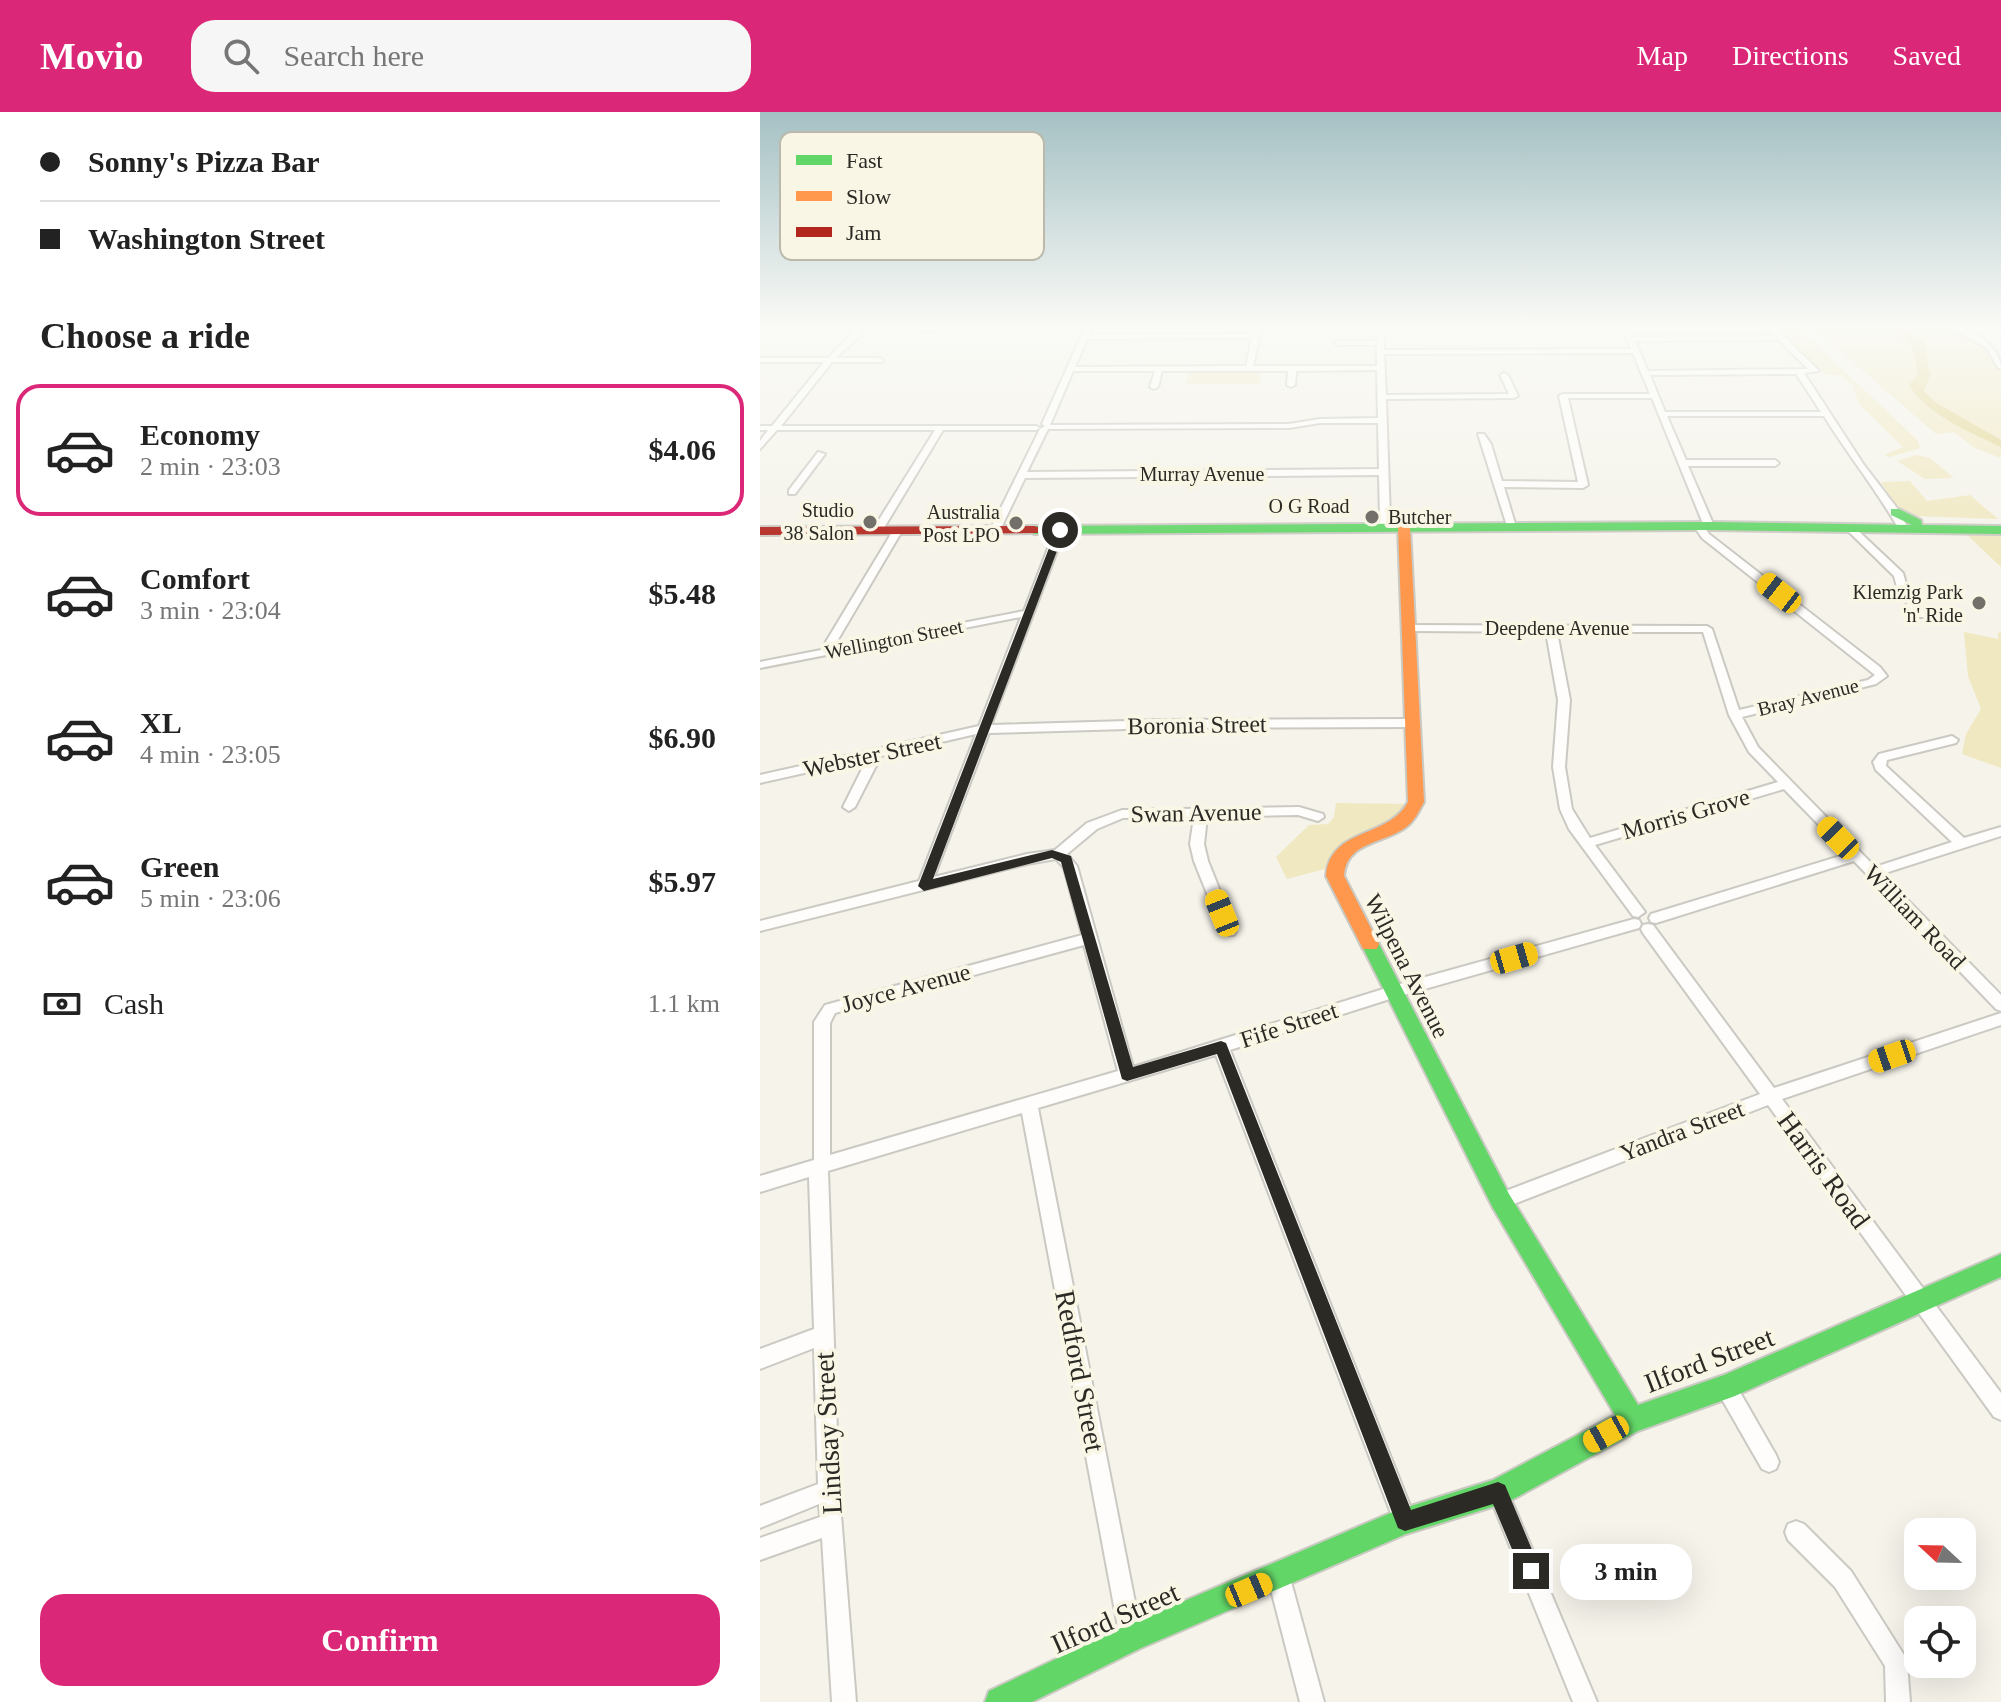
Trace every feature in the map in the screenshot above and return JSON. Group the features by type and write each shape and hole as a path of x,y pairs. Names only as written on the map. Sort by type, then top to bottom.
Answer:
{"street":[{"path":"760,446 799,399"},
{"path":"995,530 1056,399"},
{"path":"1383,399 1383,472 1391,526"},
{"path":"1497,484 1583,485 1564,399"},
{"path":"1656,399 1683,463 1704,526"},
{"path":"1816,399 1896,519"},
{"path":"1662,414 1826,414"},
{"path":"760,428 1289,426 1320,421 1383,420"},
{"path":"877,531 941,427"},
{"path":"1481,436 1487,444 1511,527"},
{"path":"792,492 821,454"},
{"path":"1683,463 1775,463"},
{"name":"Murray Avenue","path":"1021,475 1383,472"},
{"name":"O G Road","path":"760,531 1391,526 1853,527 1896,519 2000,525"},
{"name":"Wilpena Avenue","path":"1391,526 1408,628 1414,809 1396,826 1351,843 1336,858 1334,867 1340,888 1501,1201 1632,1420"},
{"name":"Bray Avenue","path":"1704,526 1705,536 1881,676 1872,682 1735,715"},
{"path":"1853,527 1899,575 1903,591 1921,615"},
{"path":"924,886 1060,530"},
{"path":"825,652 897,531"},
{"name":"Wellington Street","path":"760,665 1028,613"},
{"name":"Deepdene Avenue","path":"1408,628 1707,629"},
{"name":"Harris Road","path":"1551,628 1564,700 1559,759 1569,817 2001,1410"},
{"name":"William Road","path":"1707,629 1735,715 1753,749 2001,1005"},
{"name":"Boronia Street","path":"983,729 1412,723"},
{"name":"Webster Street","path":"760,779 983,729"},
{"path":"1952,740 1883,757 1879,762 1880,767 1961,843"},
{"path":"849,807 876,754"},
{"name":"Morris Grove","path":"1587,843 1786,784"},
{"name":"Swan Avenue","path":"760,926 1059,854 1080,834 1109,817 1135,811 1299,811 1318,817"},
{"path":"1201,812 1197,844 1229,931"},
{"path":"1874,872 1961,843 1997,837"},
{"path":"1059,854 1070,866 1127,1075"},
{"name":"Fife Street","path":"760,1184 1855,856"},
{"name":"Joyce Avenue","path":"822,1165 821,1032 825,1014 830,1009 1089,938"},
{"name":"Yandra Street","path":"1501,1201 1771,1097 2001,1019"},
{"path":"1221,1047 1405,1521"},
{"name":"Redford Street","path":"1029,1105 1131,1638"},
{"name":"Lindsay Street","path":"822,1165 818,1175 829,1490 844,1702"},
{"name":"Ilford Street","path":"1006,1701 1131,1638 1279,1578 1405,1521 1498,1492 1632,1420 1726,1387 2001,1265"},
{"path":"760,1359 823,1335"},
{"path":"1726,1387 1769,1462"},
{"path":"760,1517 829,1490"},
{"path":"1498,1492 1585,1702"},
{"path":"760,1549 832,1524"},
{"path":"1796,1532 1843,1579 1896,1663 1898,1702"},
{"path":"1279,1578 1312,1702"}],"shaded area":[{"path":"1857,399 1874,399 1918,441 1920,448 1890,457 1884,455 1903,447"},
{"path":"1896,399 2001,399 2001,458 1975,448 1954,432 1936,434"},
{"path":"1921,399 1932,399 2001,440 2001,447 1950,422"},
{"path":"1916,455 1930,458 1954,478 1925,479 1897,461"},
{"path":"1910,481 1927,501 1970,495 1998,519 1915,516 1903,512 1881,482"},
{"path":"1965,533 2001,534 2001,567"},
{"path":"1964,632 1998,639 1998,632 2001,633 2001,768 1962,754 1966,734 1981,709 1968,676"},
{"path":"1336,803 1407,804 1390,822 1343,844 1325,869 1287,879 1276,857 1309,825 1328,824 1334,817"}],"traffic: fast":[{"path":"1895,512 1917,523"},
{"path":"1034,530 1709,526 2001,530"},
{"path":"1370,944 1501,1201 1632,1420"},
{"path":"1000,1702 1131,1638 1405,1521 1498,1492 1632,1420 1726,1387 2001,1265"}],"traffic: slow":[{"path":"1370,944 1335,876 1336,864 1348,847 1401,823 1416,802 1404,527"}],"traffic: jam":[{"path":"760,531 1034,530"}],"place":[{"name":"Butcher","path":"1372,517"},
{"name":"Studio 38 Salon","path":"870,522"},
{"name":"Australia Post LPO","path":"1016,523"},
{"name":"Klemzig Park 'n' Ride","path":"1979,603"}],"route":[{"path":"1060,530 924,886 1052,854 1067,859 1127,1075 1221,1047 1405,1521 1498,1492 1531,1571"}]}
